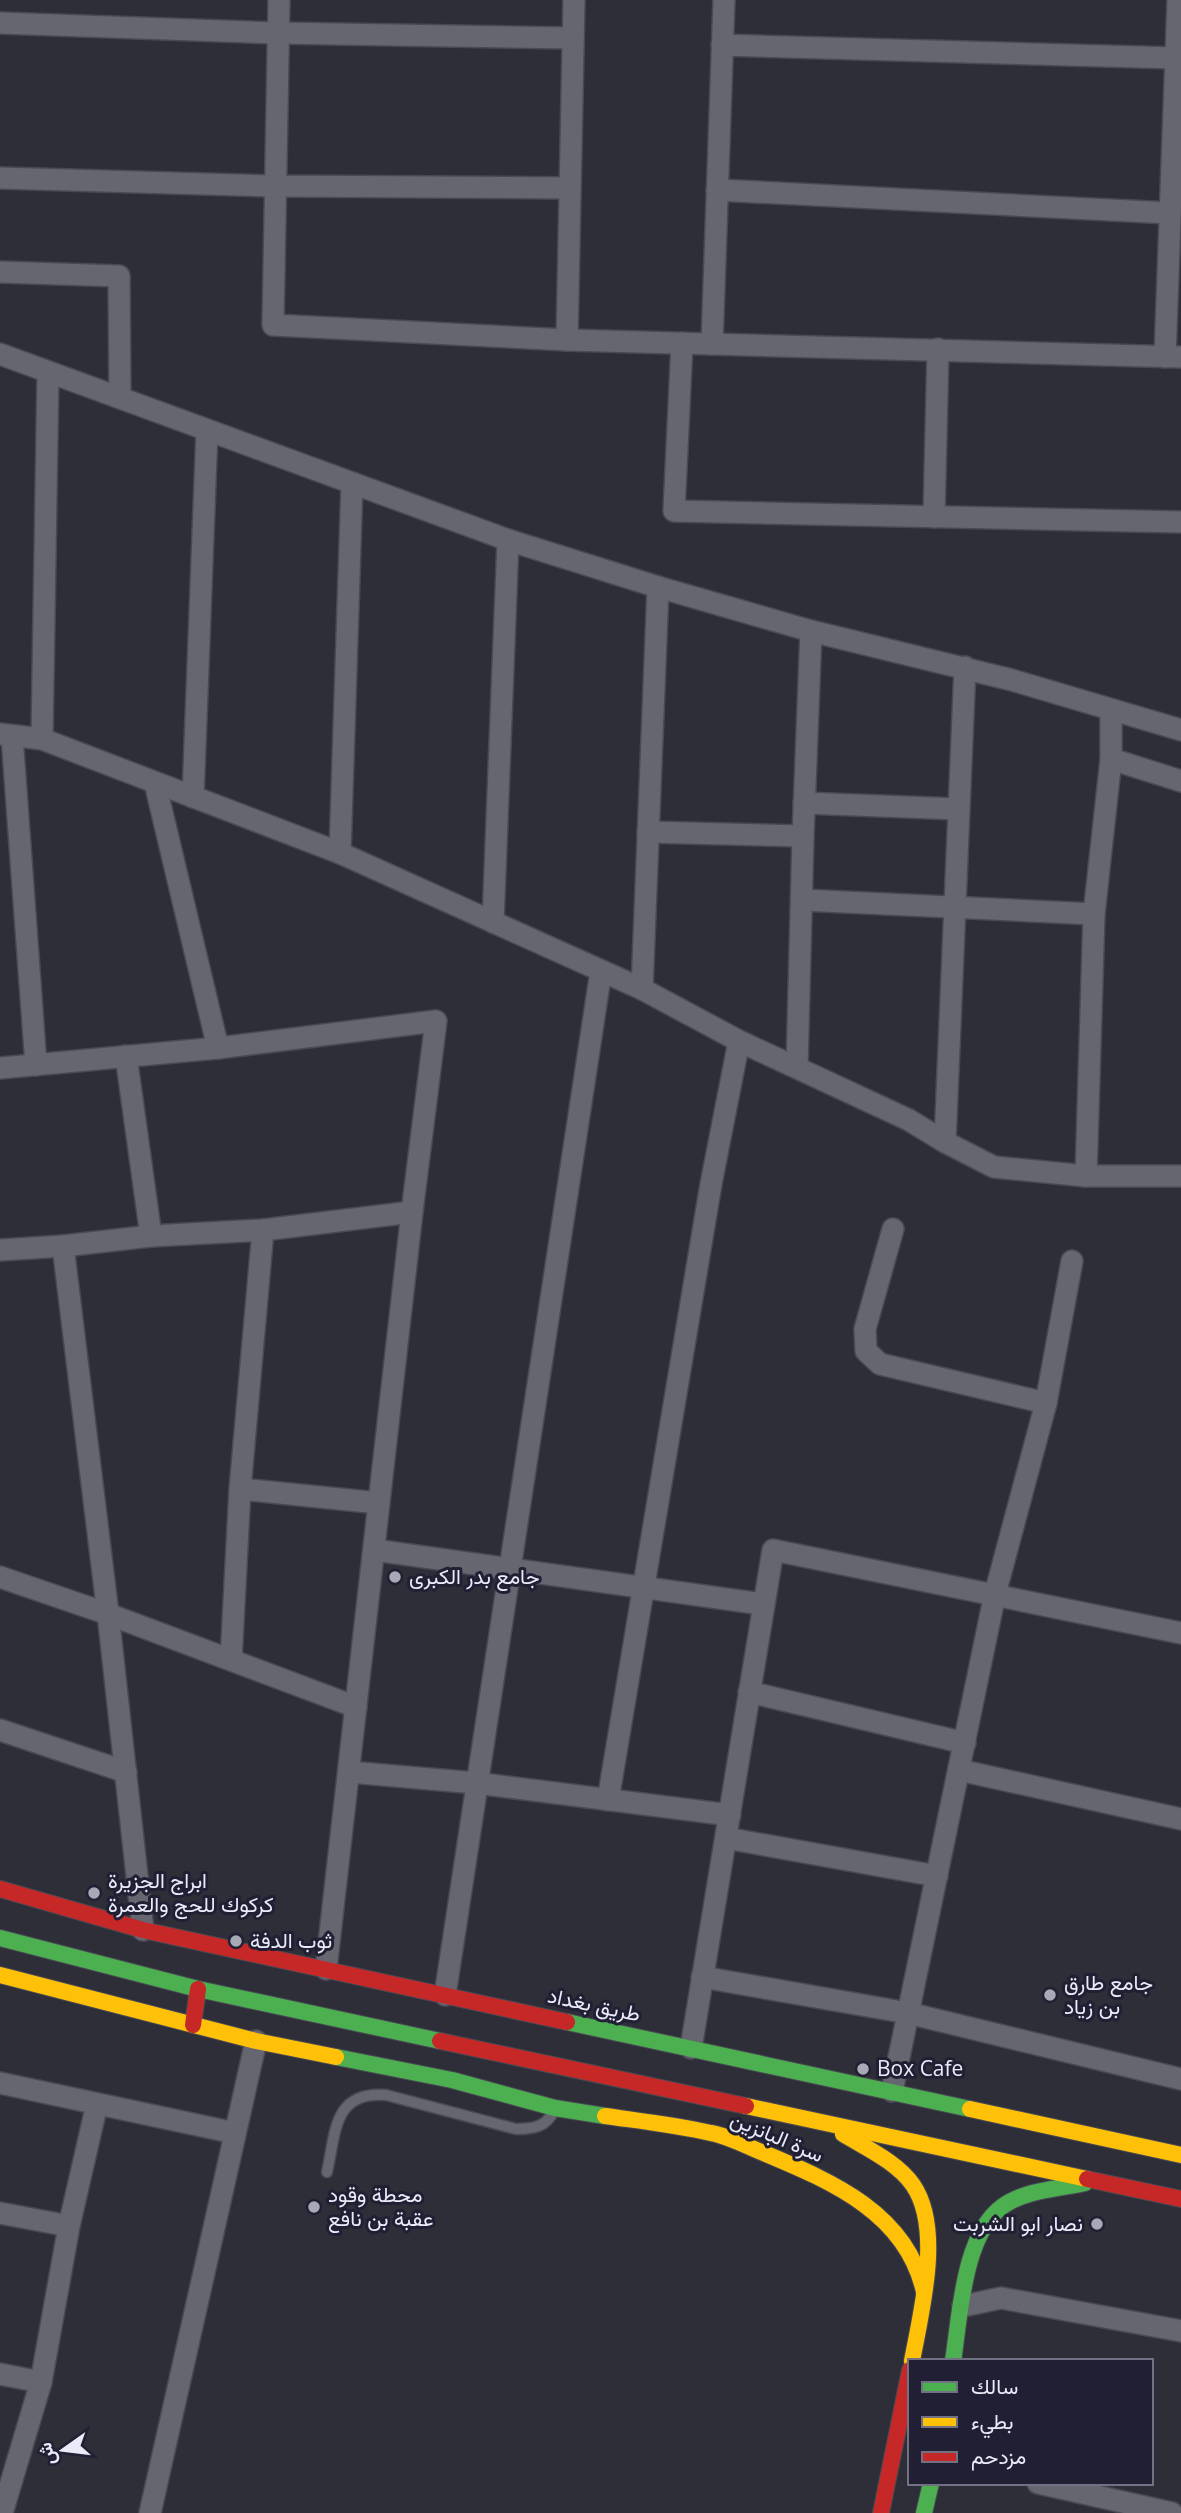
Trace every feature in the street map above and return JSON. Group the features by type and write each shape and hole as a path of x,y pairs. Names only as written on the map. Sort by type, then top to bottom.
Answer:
{"main road":[{"name":"طريق بغداد","path":"0,1889 144,1930 1181,2155"},
{"path":"0,1938 198,1989 1181,2199"},
{"name":"سرة البانزين","path":"0,1975 263,2042 452,2080 555,2108 714,2133 814,2175 867,2205 912,2255 920,2274 944,2301"},
{"path":"193,2025 198,1989"},
{"path":"823,2121 894,2167 912,2184 923,2201 944,2301 953,2359"},
{"path":"913,2359 973,2253 979,2232 989,2217 1002,2206 1022,2198 1094,2181"},
{"path":"881,2513 908,2380"},
{"path":"924,2513 931,2485"}],"street":[{"path":"279,0 273,325 567,340 1173,357 1170,213 1178,0"},
{"path":"567,340 574,0"},
{"path":"712,344 724,0"},
{"path":"0,23 278,33 573,38"},
{"path":"722,45 1176,58"},
{"path":"0,178 274,186 570,188"},
{"path":"716,190 1170,213"},
{"path":"0,272 119,276 120,398"},
{"path":"681,343 674,511 1181,522"},
{"path":"934,517 938,349"},
{"path":"0,354 508,540 811,631 965,667 1181,730"},
{"path":"42,739 48,372"},
{"path":"193,797 207,430"},
{"path":"340,853 352,483"},
{"path":"493,922 508,540"},
{"path":"642,989 658,587"},
{"path":"797,1067 811,631"},
{"path":"945,1142 965,667"},
{"path":"1086,1176 1094,914 1111,759 1111,711"},
{"path":"36,1065 6,735 42,739 340,853 642,989 739,1041 909,1120 994,1167 1086,1176 1181,1176"},
{"path":"1111,759 1181,781"},
{"path":"155,783 218,1048"},
{"path":"804,803 958,809"},
{"path":"648,832 803,836"},
{"path":"802,900 1094,914"},
{"path":"445,1995 601,971"},
{"path":"0,1069 218,1048 436,1021 326,1969"},
{"path":"608,1800 711,1184 739,1041"},
{"path":"126,1056 151,1236"},
{"path":"0,1250 151,1236 263,1230 412,1212"},
{"path":"893,1229 866,1329 866,1351 880,1364 1046,1403"},
{"path":"231,1660 240,1489 263,1230"},
{"path":"63,1246 144,1930"},
{"path":"892,2091 995,1594 1046,1403 1072,1261"},
{"path":"240,1489 379,1503"},
{"path":"374,1550 762,1604"},
{"path":"691,2048 773,1550 1181,1633"},
{"path":"0,1577 108,1614 356,1707"},
{"path":"749,1692 965,1743"},
{"path":"0,1730 126,1772"},
{"path":"959,1770 1181,1819"},
{"path":"349,1772 476,1783 730,1815"},
{"path":"726,1838 937,1876"},
{"path":"702,1977 908,2013 1181,2079"},
{"path":"150,2513 235,2133 263,2042"},
{"path":"0,2083 235,2133"},
{"path":"2,2513 41,2382 69,2226 97,2104"},
{"path":"0,2213 69,2226"},
{"path":"944,2301 1001,2298 1181,2331"},
{"path":"0,2374 41,2382"},
{"path":"1047,2485 1166,2512"}],"lane":[{"path":"327,2172 338,2120 353,2100 368,2094 386,2095 516,2129 531,2129 543,2125 552,2116 555,2108"}],"traffic: fast":[{"path":"0,1938 198,1989 440,2041"},
{"path":"567,2022 970,2109"},
{"path":"336,2057 452,2080 555,2108 605,2116"},
{"path":"953,2359 961,2300 971,2256 990,2219 1003,2206 1021,2196 1085,2183"},
{"path":"924,2513 931,2485"}],"traffic: slow":[{"path":"0,1975 256,2041 336,2057"},
{"path":"746,2106 1087,2179"},
{"path":"970,2109 1181,2155"},
{"path":"605,2116 718,2134 841,2189 884,2221 902,2241 915,2265 924,2292"},
{"path":"843,2134 899,2169 913,2185 922,2203 927,2224 927,2271 912,2359"}],"traffic: jam":[{"path":"0,1889 143,1930 567,2022"},
{"path":"193,2025 198,1989"},
{"path":"440,2041 746,2106"},
{"path":"1087,2179 1181,2199"},
{"path":"881,2513 908,2380"}],"place":[{"name":"جامع بدر الكبرى","path":"395,1577"},
{"name":"ابراج الجزيرة كركوك للحج والعمرة","path":"94,1893"},
{"name":"ثوب الدفة","path":"236,1941"},
{"name":"جامع طارق بن زياد","path":"1050,1995"},
{"name":"Box Cafe","path":"863,2069"},
{"name":"محطة وقود عقبة بن نافع","path":"314,2207"},
{"name":"نصار ابو الشربت","path":"1097,2224"}]}
